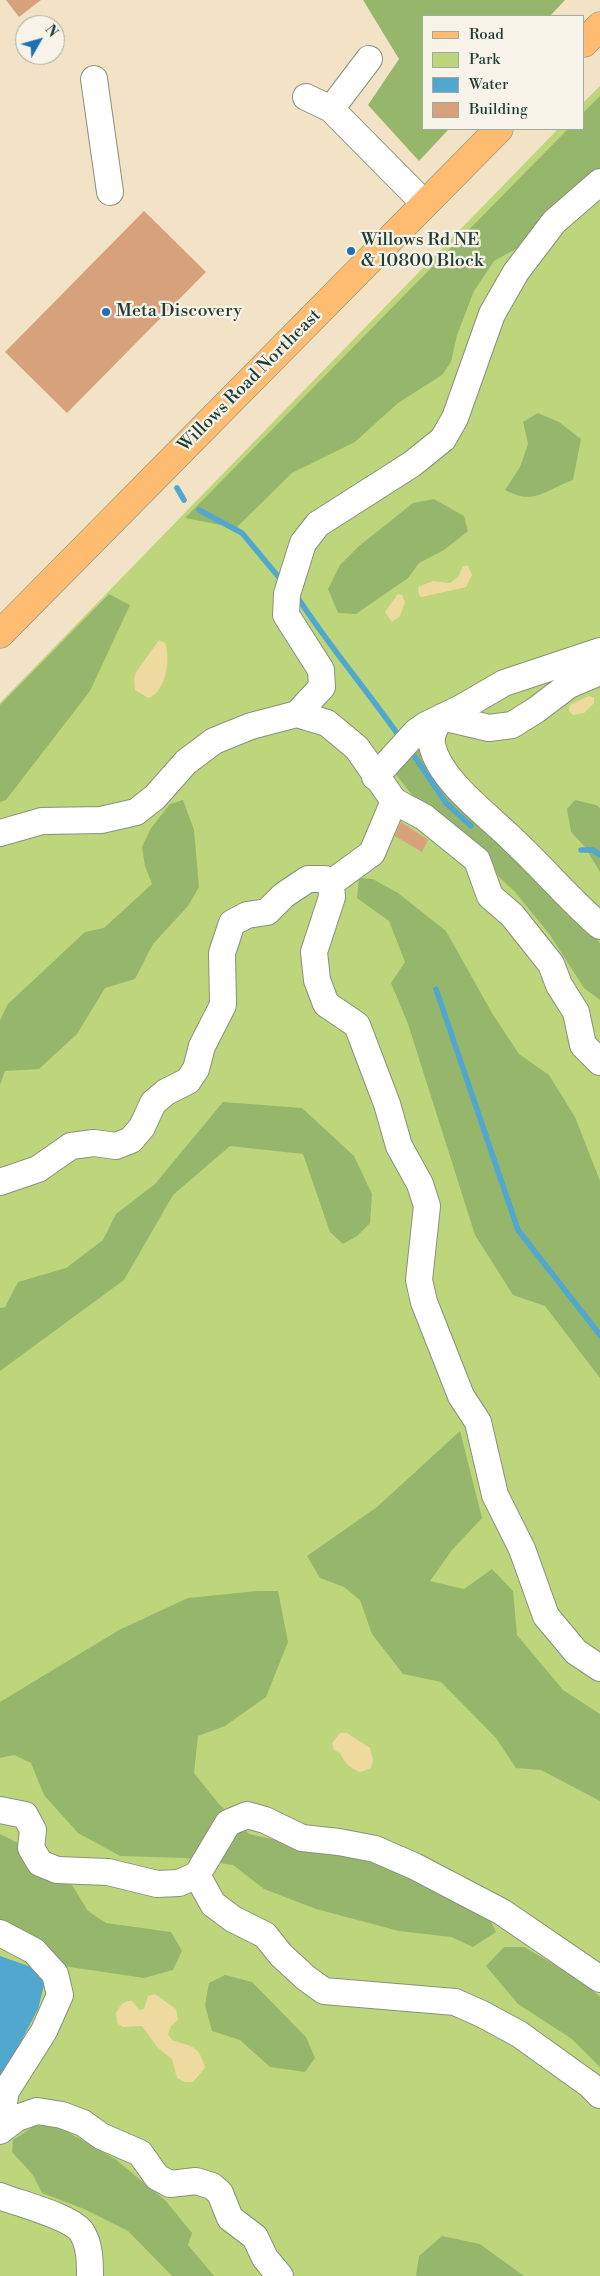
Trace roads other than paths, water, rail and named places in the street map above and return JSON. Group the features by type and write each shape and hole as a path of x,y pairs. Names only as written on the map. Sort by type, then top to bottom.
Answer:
{"main road":[{"path":"585,42 600,26"},
{"name":"Willows Road Northeast","path":"0,634 498,130"}],"lane":[{"path":"331,109 369,59"},
{"path":"94,79 110,192"},
{"path":"306,97 331,109 425,204"},
{"path":"297,714 322,687 321,670 286,616 287,594 303,542 318,524 412,464 443,440 455,418 492,314 516,272 554,222 600,182"},
{"path":"375,777 416,732 426,725 461,708 504,683 600,651"},
{"path":"442,717 489,728 512,725 536,710 569,685 600,672"},
{"path":"0,833 42,822 101,820 136,812 155,797 186,762 214,741 251,726 297,714 327,723 357,748 375,777 394,801 424,817 477,860 490,896 512,915 551,964 559,985 576,1012 583,1045 600,1062"},
{"path":"442,717 434,729 432,744 442,768 472,801 514,840 572,902 600,926"},
{"path":"331,883 372,853 394,801"},
{"path":"0,1182 38,1169 71,1146 94,1144 116,1146 130,1140 142,1126 153,1103 166,1092 188,1081 196,1069 202,1046 223,1005 222,953 232,923 247,915 267,912 284,895 308,879 325,879 331,883"},
{"path":"331,883 332,897 314,952 317,980 326,1004 357,1025 387,1104 399,1146 420,1184 427,1206 419,1280 424,1302 462,1396 478,1422 494,1495 522,1549 546,1616 576,1652 600,1668"},
{"path":"0,1810 25,1815 33,1830 31,1848 40,1863 57,1870 108,1872 157,1884 179,1884 197,1875 228,1823 247,1815 265,1820 302,1838 339,1842 375,1849 414,1866 502,1912 600,1979"},
{"path":"197,1875 213,1904 233,1919 265,1935 281,1955 306,1978 324,1991 455,2002 519,2034 590,2085 600,2095"},
{"path":"0,1933 34,1950 56,1974 60,1995 44,2031 6,2091 0,2124"},
{"path":"0,2131 17,2118 37,2110 62,2116 83,2123 101,2136 140,2153 157,2177 170,2184 196,2181 212,2186 220,2193 230,2218 255,2237 265,2258 280,2276"},
{"path":"0,2196 64,2219 81,2231 90,2253 90,2276"}],"water":[{"path":"0,1956 34,1968 45,1981 38,2009 0,2081"}],"waterway":[{"path":"177,488 184,500"},
{"path":"199,510 242,533 282,581"},
{"path":"298,598 399,736"},
{"path":"415,757 446,803 471,826"},
{"path":"581,850 593,850 600,855"},
{"path":"436,989 518,1230 600,1335"}],"place":[{"name":"Willows Rd NE & 10800 Block","path":"351,251"},
{"name":"Meta Discovery","path":"106,312"}]}
